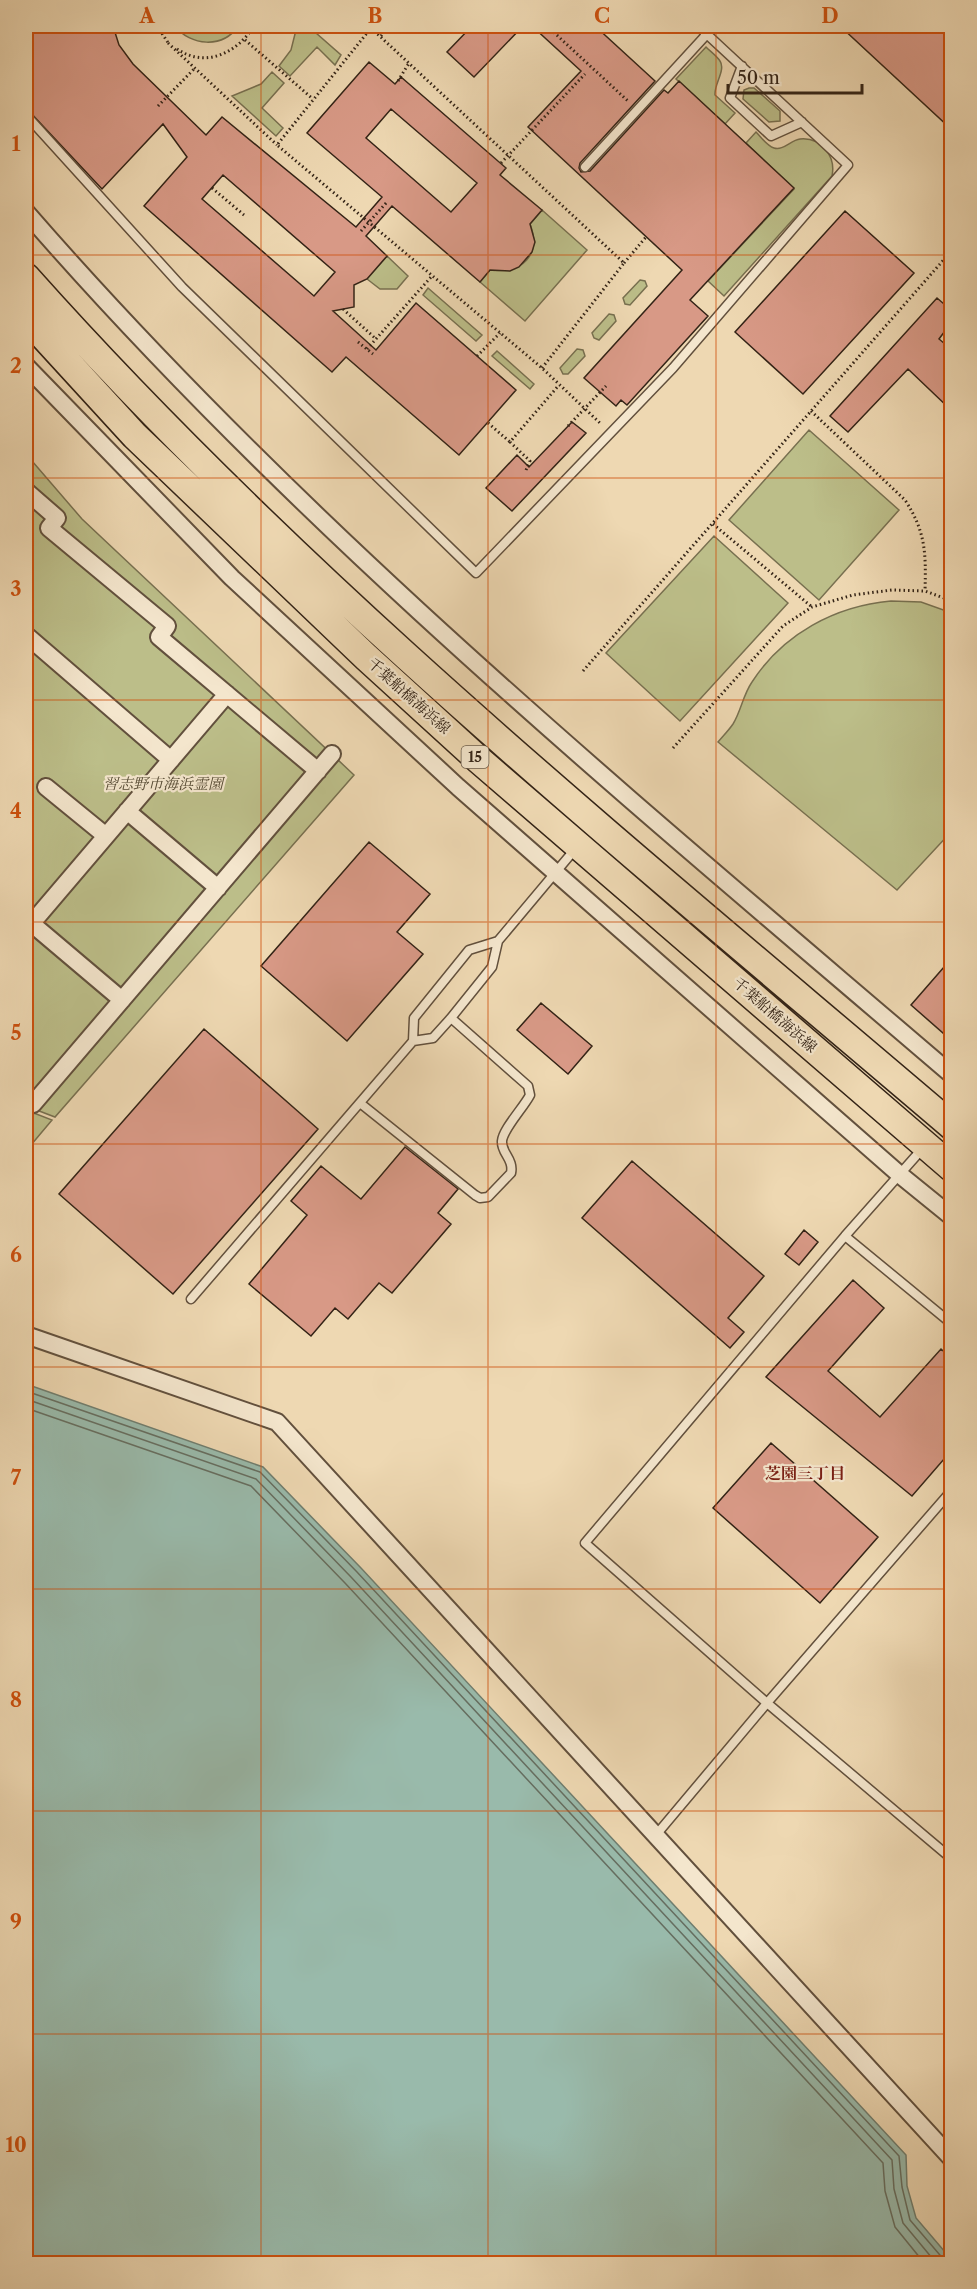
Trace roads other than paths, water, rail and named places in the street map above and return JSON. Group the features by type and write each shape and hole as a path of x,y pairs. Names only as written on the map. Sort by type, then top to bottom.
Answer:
{"main road":[{"name":"千葉船橋海浜線","path":"26,277 149,411 395,648 951,1126"},
{"name":"千葉船橋海浜線","path":"26,317 135,436 255,552 479,760 951,1168"}],"street":[{"path":"26,212 96,293 307,508 531,714 951,1075"},
{"path":"26,366 232,578 458,787 951,1217"},
{"path":"26,491 57,518 49,528 166,626 159,637 318,771"},
{"path":"26,635 171,760"},
{"path":"122,1000 28,926 227,694"},
{"path":"26,1101 33,1104 332,754"},
{"path":"46,787 106,836"},
{"path":"127,812 218,888"},
{"path":"26,1335 277,1422 951,2159"}],"lane":[{"path":"26,115 182,287 476,573 674,368 848,165 698,26"},
{"path":"585,167 707,34"},
{"path":"742,66 730,98 771,136 802,122"},
{"path":"413,1041 433,1038 451,1018 492,967 498,941 578,845"},
{"path":"191,1299 413,1041 414,1018 469,950 498,941"},
{"path":"360,1103 475,1195 480,1198 488,1197 512,1173 512,1162 503,1148 502,1138 530,1095 528,1086 451,1018"},
{"path":"925,1145 585,1543 767,1703 951,1859"},
{"path":"845,1236 951,1324"},
{"path":"656,1835 951,1490"}],"water":[{"path":"26,1384 263,1467 361,1568 906,2155 907,2186 916,2218 951,2259 951,2263 26,2263"}],"district":[{"name":"芝園三丁目","path":"805,1473"}],"park label":[{"name":"習志野市海浜霊園","path":"163,784"}]}
